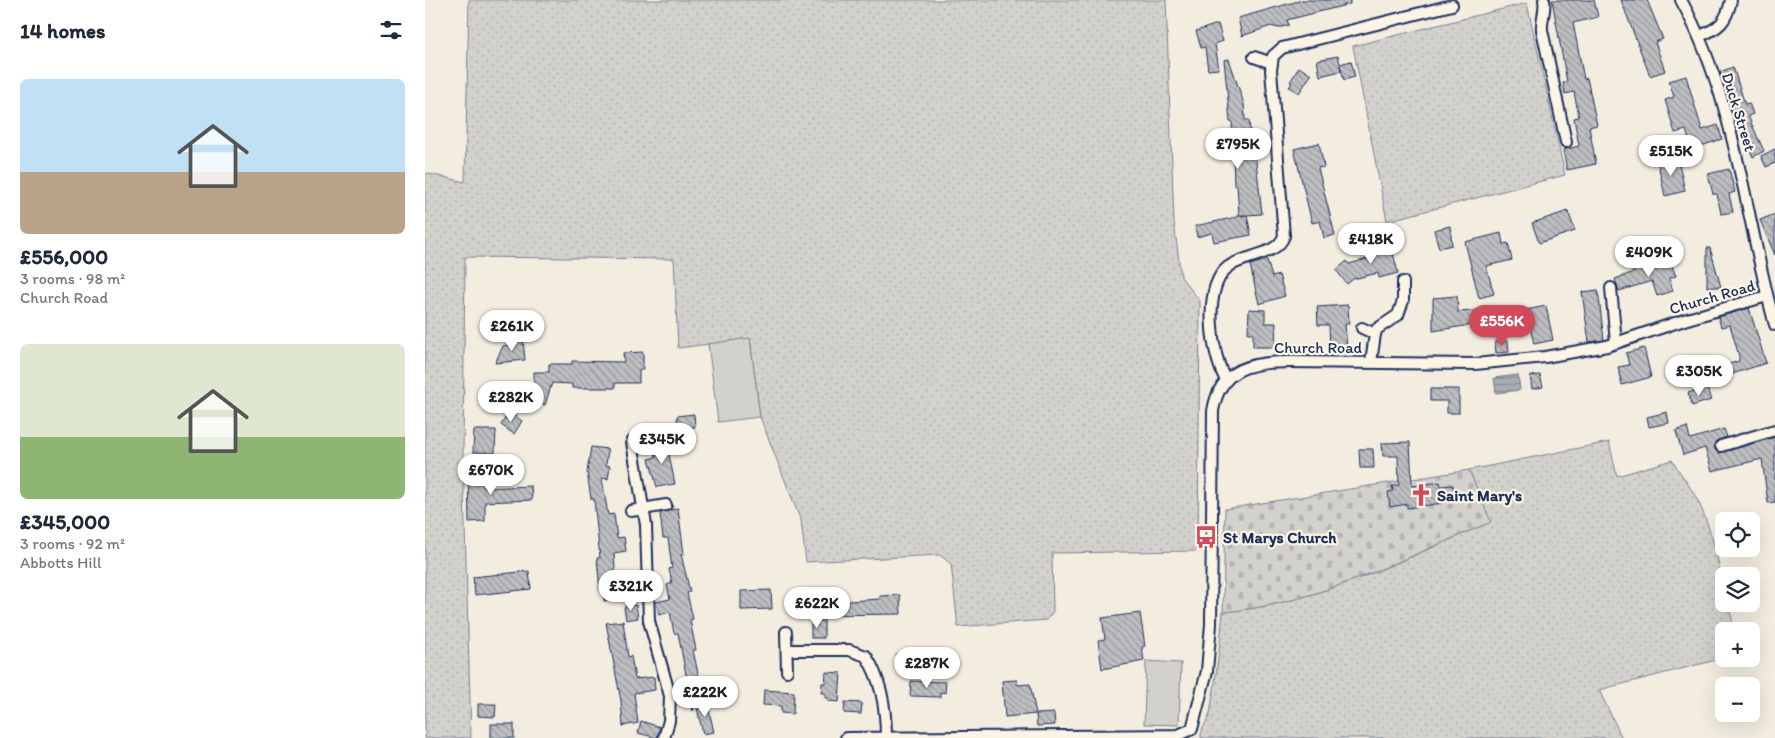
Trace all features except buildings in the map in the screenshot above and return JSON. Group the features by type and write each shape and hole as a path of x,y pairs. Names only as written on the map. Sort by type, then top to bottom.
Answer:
{"street":[{"path":"1544,0 1546,10 1542,17 1542,30 1566,142"},
{"name":"Duck Street","path":"1681,0 1699,36 1740,168 1775,325"},
{"path":"1699,36 1717,29 1722,24 1731,0"},
{"path":"846,738 1188,735 1195,723 1207,671 1211,624 1213,411 1215,398 1225,380 1218,367 1212,335 1216,285 1227,268 1279,245 1284,236 1273,56 1282,48 1447,4"},
{"path":"1254,58 1272,63"},
{"path":"1371,362 1377,329 1394,320 1398,315 1403,301 1403,282"},
{"path":"1611,288 1617,343"},
{"name":"Church Road","path":"1225,380 1246,367 1257,363 1494,364 1545,358 1617,343 1684,320 1767,296"},
{"path":"1362,328 1375,334"},
{"path":"1721,446 1775,430"},
{"path":"632,442 644,509 649,621 670,696 669,721 663,738"},
{"path":"631,511 666,506"},
{"path":"786,632 787,671"},
{"path":"787,650 849,650 866,656 876,675 883,705 886,737"}],"green space":[{"path":"469,0 1166,0 1174,222 1181,277 1200,301 1198,551 1052,553 1053,612 1046,620 958,627 951,564 940,555 806,562 801,521 760,417 750,339 678,348 674,259 465,257 463,454 471,738 425,738 425,173 465,182"},
{"path":"1527,3 1565,175 1387,221 1353,46"},
{"path":"750,338 760,417 718,422 708,344"},
{"path":"1609,442 1617,476 1672,460 1697,499 1707,522 1715,550 1715,557 1717,557 1719,567 1715,567 1715,612 1730,612 1733,622 1715,622 1715,660 1599,690 1622,738 1201,738 1210,713 1218,663 1223,612 1293,600 1327,590 1393,565 1490,522 1469,470"},
{"path":"1469,470 1491,522 1327,590 1293,600 1223,612 1225,509"},
{"path":"1146,661 1181,663 1179,725 1144,724"}],"shaded area":[{"path":"1518,375 1520,390 1496,393 1494,378"}],"place":[{"name":"Saint Mary's","path":"1421,495"},
{"name":"St Marys Church","path":"1206,537"}]}
